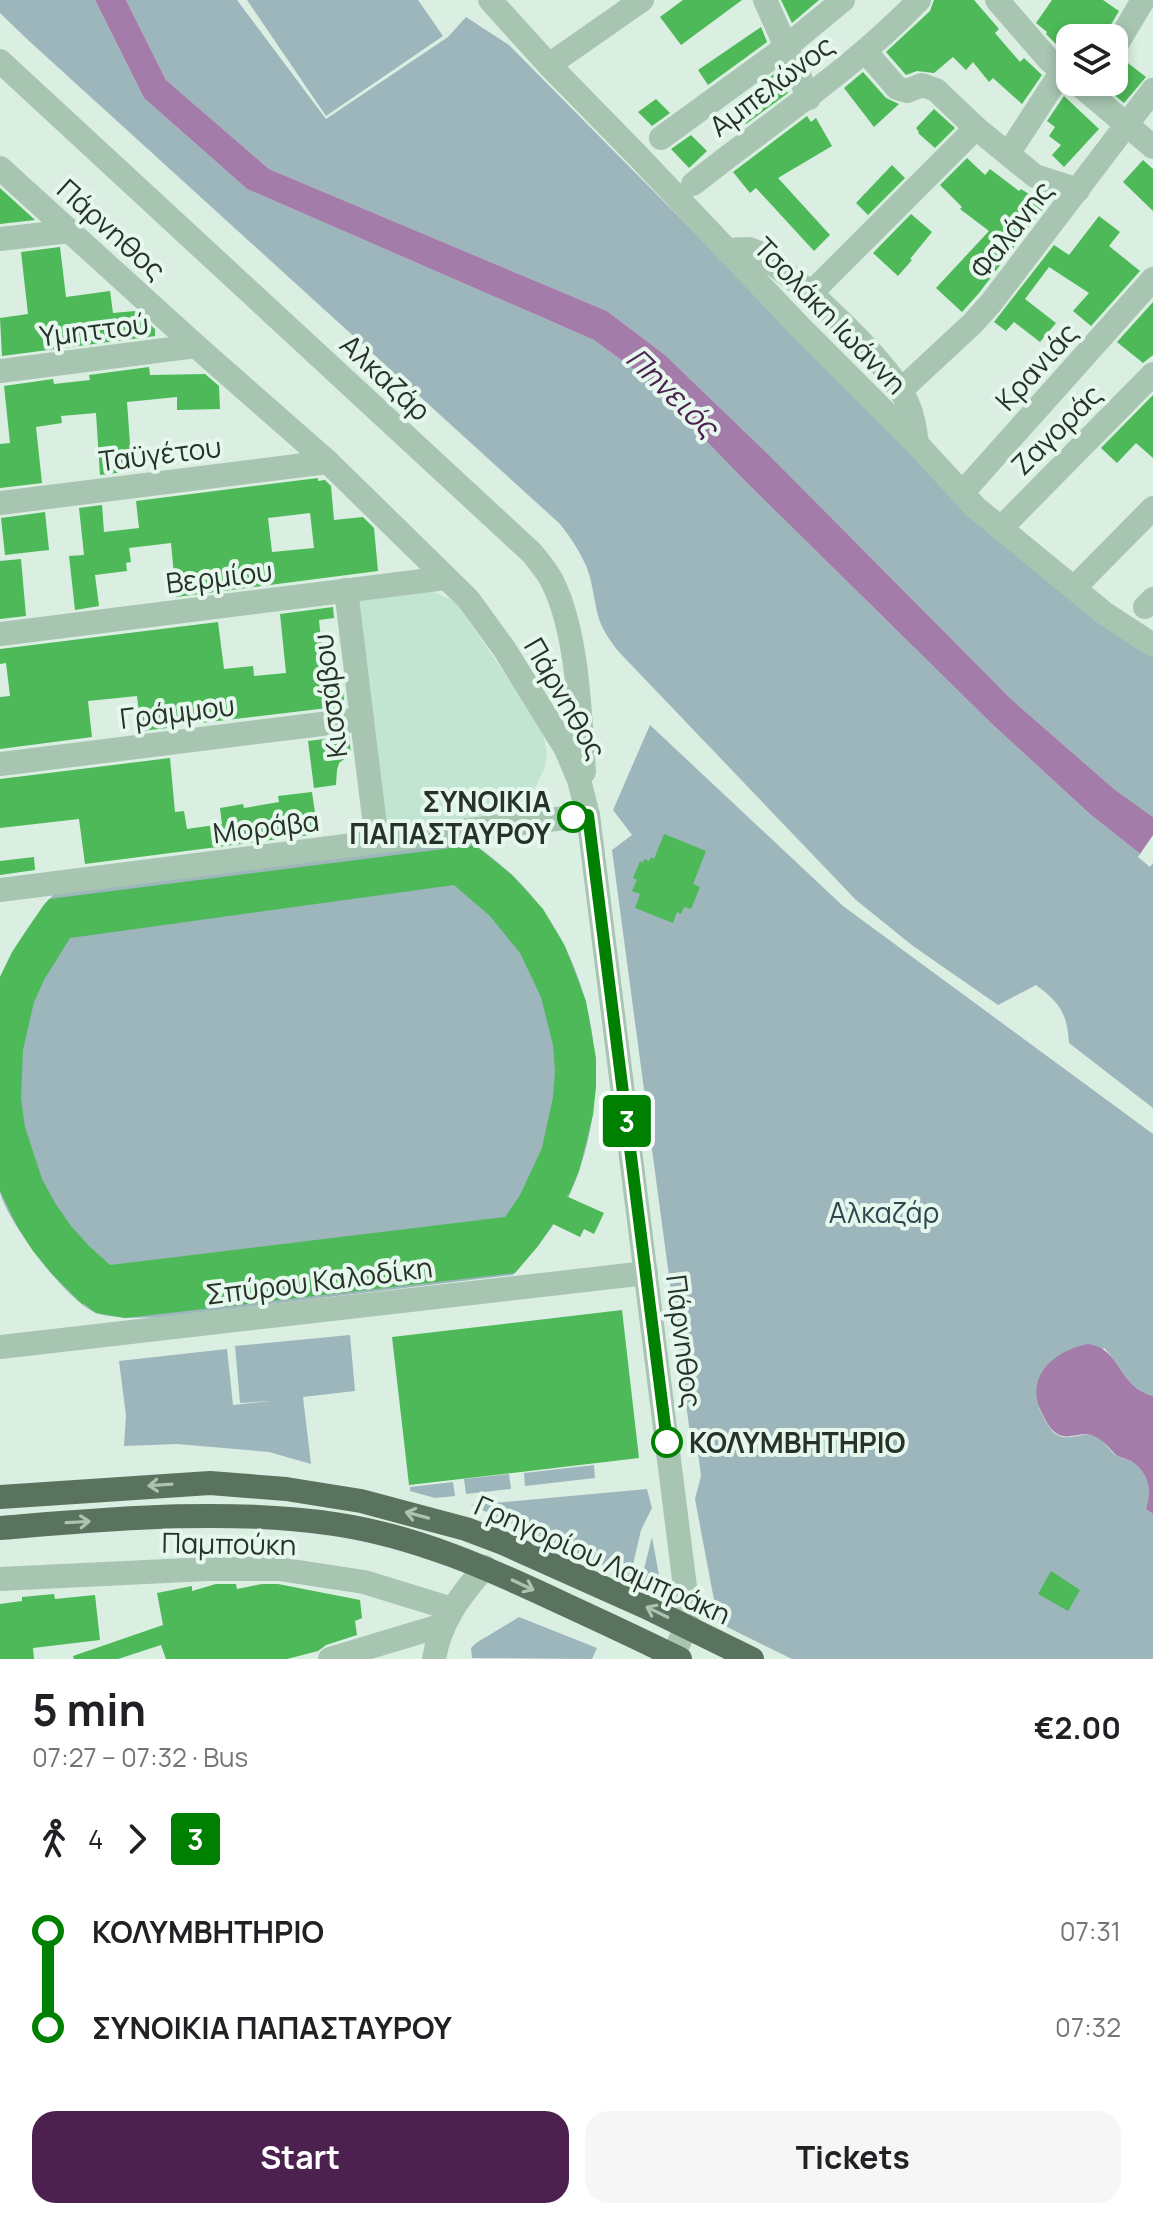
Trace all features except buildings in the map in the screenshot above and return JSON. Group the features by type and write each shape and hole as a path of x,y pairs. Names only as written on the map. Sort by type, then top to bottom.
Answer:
{"main road":[{"name":"Γρηγορίου Λαμπράκη","path":"0,1497 210,1483 343,1497 466,1529 529,1553 687,1619 752,1659"},
{"name":"Γρηγορίου Λαμπράκη","path":"0,1528 204,1516 336,1524 400,1538 485,1567 676,1657"}],"street":[{"name":"Τσολάκη Ιωάννη","path":"490,0 975,507 1104,613 1153,645"},
{"path":"549,65 642,0"},
{"path":"765,0 809,98"},
{"path":"661,138 786,47 843,0"},
{"name":"Αμπελώνος","path":"693,184 809,98 919,0"},
{"path":"997,0 1040,50 1056,63"},
{"path":"1128,25 1143,0"},
{"path":"865,51 897,88 907,91 922,85 936,90 976,128 1035,176 1078,190"},
{"name":"Αλκαζάρ","path":"0,61 532,553 553,582 570,641 588,815"},
{"name":"Φαλάνης","path":"901,390 991,303 1153,90"},
{"path":"1008,154 1064,96"},
{"path":"1095,96 1153,147"},
{"path":"811,293 976,128"},
{"name":"Πάρνηθος","path":"0,168 328,462 468,599 505,650 566,749 579,780 588,815 687,1619"},
{"path":"0,239 70,231"},
{"path":"726,250 749,249 759,253 811,293 853,335 901,390 913,417 917,444"},
{"name":"Κρανιάς","path":"963,492 1153,279"},
{"name":"Υμηττού","path":"0,371 196,346"},
{"name":"Ζαγοράς","path":"1002,527 1153,374"},
{"name":"Ταϋγέτου","path":"0,503 328,462"},
{"path":"1074,588 1153,508"},
{"name":"Βερμίου","path":"0,634 446,578"},
{"name":"Κισσάβου","path":"346,590 377,842"},
{"name":"Γράμμου","path":"0,764 362,719"},
{"name":"Μοράβα","path":"0,890 588,815"},
{"name":"Σπύρου Καλοδίκη","path":"0,1347 646,1273"},
{"path":"434,1659 448,1617 485,1567"},
{"name":"Παμπούκη","path":"0,1579 208,1569 279,1569 364,1582 448,1617"},
{"path":"330,1659 448,1617"},
{"path":"676,1657 687,1619"}],"green space":[{"path":"0,0 95,0 144,98 247,189 594,340 643,376 992,724 1091,815 1153,864 1153,1108 1069,1043 1061,1010 1036,985 998,1005 913,946 856,900 616,648 599,619 587,568 560,524 28,40 0,13"},
{"path":"126,0 237,0 326,119 448,37 466,17 509,45 946,487 1153,648 1153,817 1114,789 1012,700 771,457 665,355 607,311 269,169 166,80"},
{"path":"247,0 418,0 443,36 326,116"},
{"name":"Αλκαζάρ","path":"650,725 843,906 1153,1134 1153,1396 1137,1388 1104,1348 1039,1408 1058,1436 1090,1435 1098,1438 1118,1457 1136,1464 1145,1475 1149,1488 1146,1509 1153,1514 1153,1659 792,1659 717,1622 724,1606 714,1600 695,1499 701,1476 697,1445 691,1441 612,850 632,835 613,810"},
{"path":"462,836 515,878 556,931 575,970 588,1012 594,1055 594,1098 588,1141 575,1183 555,1222 513,1275 161,1317 99,1314 72,1296 27,1242 14,1223 0,1192 0,977 20,940 44,906 62,885"},
{"path":"350,1335 355,1391 303,1397 311,1464 269,1452 177,1444 124,1446 126,1416 119,1361 227,1349 233,1405 270,1401 240,1403 235,1346"},
{"path":"594,1465 595,1478 525,1486 524,1473"},
{"path":"509,1474 511,1489 466,1494 464,1479"},
{"path":"453,1482 455,1496 435,1498 410,1491 410,1487"},
{"path":"647,1489 652,1508 641,1530 630,1578 471,1505"},
{"path":"652,1537 661,1586 659,1592 640,1585"},
{"path":"519,1617 597,1648 592,1659 472,1658 471,1648 476,1643"}],"shaded area":[{"path":"430,591 458,606 542,727 547,753 545,767 534,790 516,808 505,813 383,830 356,597"}],"water":[{"name":"Πηνειός","path":"95,0 126,0 166,80 269,169 607,311 665,355 771,457 1012,700 1114,789 1153,817 1153,864 1091,815 992,724 643,376 594,340 247,189 144,98"},
{"path":"1088,1344 1107,1353 1133,1385 1153,1396 1153,1514 1146,1509 1148,1482 1137,1465 1116,1455 1095,1437 1056,1433 1037,1400 1040,1377 1046,1367 1064,1353"}],"pier":[{"path":"1153,835 1153,863 1150,867 1138,857"}],"bus line":[{"name":"3","path":"573,817 588,815 667,1442"}],"place":[{"name":"ΣΥΝΟΙΚΙΑ ΠΑΠΑΣΤΑΥΡΟΥ","path":"573,817"},
{"name":"ΚΟΛΥΜΒΗΤΗΡΙΟ","path":"667,1442"}]}
